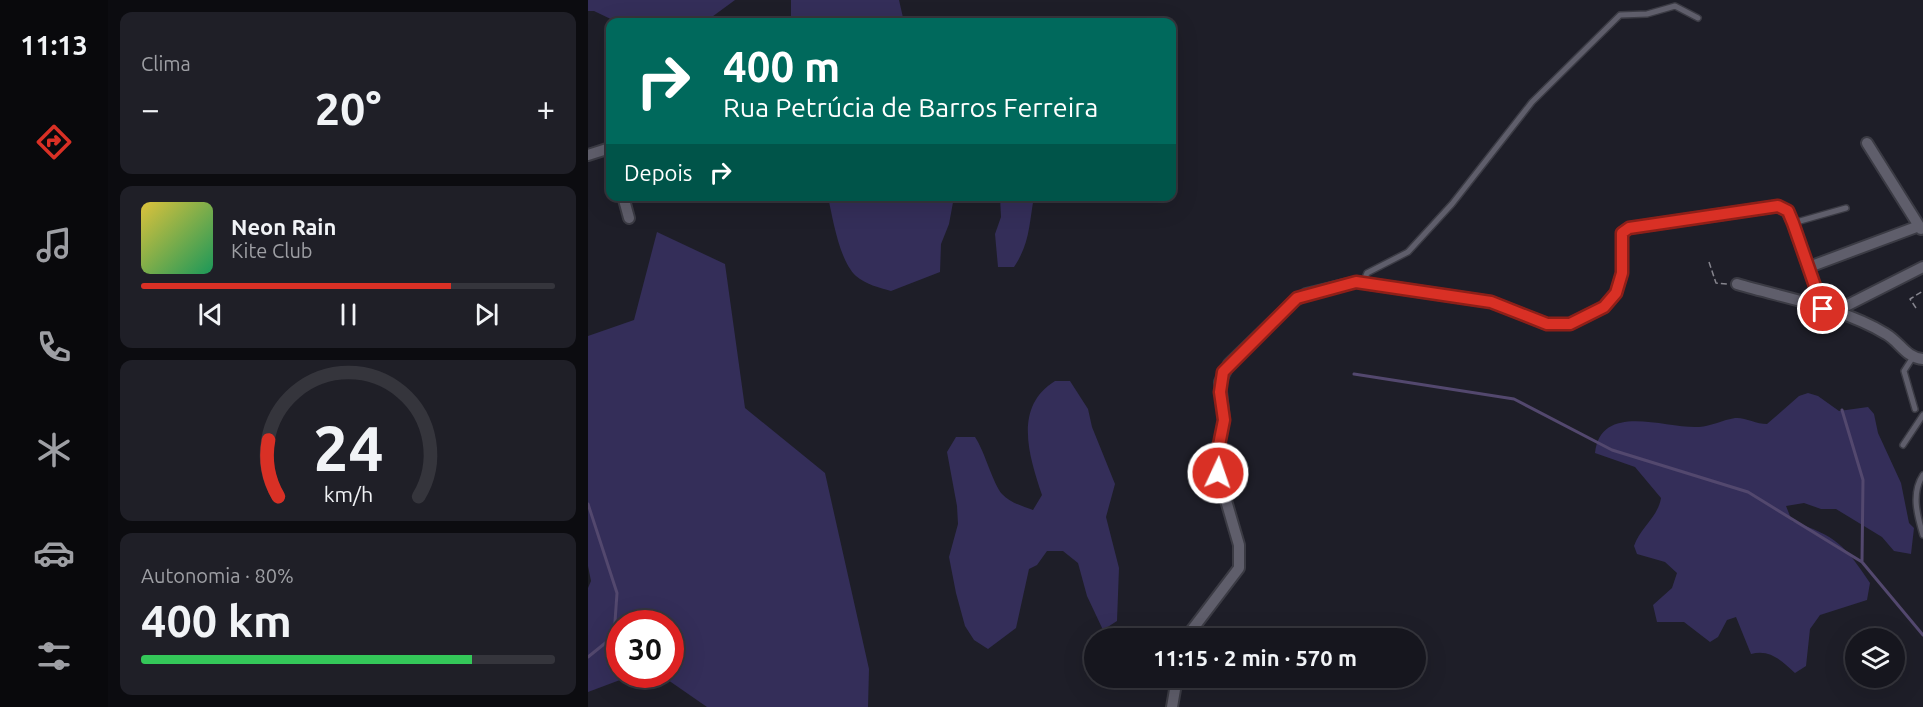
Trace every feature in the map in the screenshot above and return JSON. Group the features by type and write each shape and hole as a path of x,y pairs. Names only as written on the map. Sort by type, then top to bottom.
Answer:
{"street":[{"path":"1809,267 1921,229 1867,143"},
{"path":"588,155 606,149"},
{"path":"624,201 629,219"},
{"path":"1193,628 1239,568 1240,562 1239,545 1218,473 1217,455 1224,420 1220,392 1223,372 1297,298 1349,283 1363,283 1491,302 1547,324 1570,324 1604,307 1616,293 1622,273 1622,233 1629,228 1770,206 1784,208 1793,223 1823,309"},
{"path":"1836,312 1923,267"},
{"path":"1737,284 1836,312 1888,335 1918,358"},
{"path":"1172,707 1175,688"}],"lane":[{"path":"1363,283 1367,273 1408,252 1452,204 1532,102 1620,15 1647,14 1675,6 1698,18"},
{"path":"1793,223 1846,208"},
{"path":"1915,409 1904,371 1918,358"},
{"path":"1903,446 1921,416"},
{"path":"1923,475 1918,483 1916,494 1923,535"}],"path":[{"path":"1709,262 1716,283 1737,284"},
{"path":"1916,308 1910,299 1923,291"}],"shaded area":[{"path":"588,0 735,0 710,18 609,18 594,11 588,11"},
{"path":"791,0 899,0 903,18 791,18"},
{"path":"829,201 953,201 949,224 941,244 940,272 891,291 856,276 845,260"},
{"path":"1000,201 1033,201 1026,241 1014,267 998,267 995,234 1001,217"},
{"path":"657,232 725,264 745,408 825,473 869,669 868,707 707,707 680,688 684,688 684,610 606,610 606,685 588,692 588,588 591,581 588,566 588,336 634,320"},
{"path":"1055,381 1070,381 1088,409 1092,427 1115,484 1106,517 1119,568 1117,621 1102,628 1087,596 1078,563 1063,551 1047,551 1037,565 1029,569 1016,628 988,649 974,640 965,626 956,593 949,557 958,524 957,506 947,452 956,437 975,437 1002,494 1013,502 1033,510 1042,495 1029,449 1029,418 1033,404"},
{"path":"1808,393 1818,396 1839,411 1868,407 1874,414 1878,433 1901,483 1909,523 1914,528 1911,554 1894,551 1882,537 1836,509 1821,509 1804,503 1786,506 1792,521 1830,537 1846,550 1870,583 1867,600 1820,615 1810,629 1806,666 1795,673 1770,655 1751,654 1736,617 1727,620 1718,637 1710,642 1684,622 1657,622 1653,605 1672,588 1677,573 1665,562 1637,554 1634,546 1656,511 1661,498 1635,467 1595,453 1600,437 1609,427 1622,422 1653,422 1699,427 1739,418 1767,424 1799,396"}],"waterway":[{"path":"1354,374 1514,399 1612,450 1748,492 1862,562 1923,635"},
{"path":"1842,410 1863,480 1862,561"},
{"path":"588,504 617,593 614,636 588,657"}],"route":[{"path":"1218,473 1217,455 1224,420 1220,392 1223,372 1274,323 1293,301 1330,287 1356,282 1391,290 1456,296 1491,302 1547,324 1563,326 1585,319 1611,301 1620,285 1622,273 1622,233 1629,228 1778,206 1788,211 1823,309"}]}
